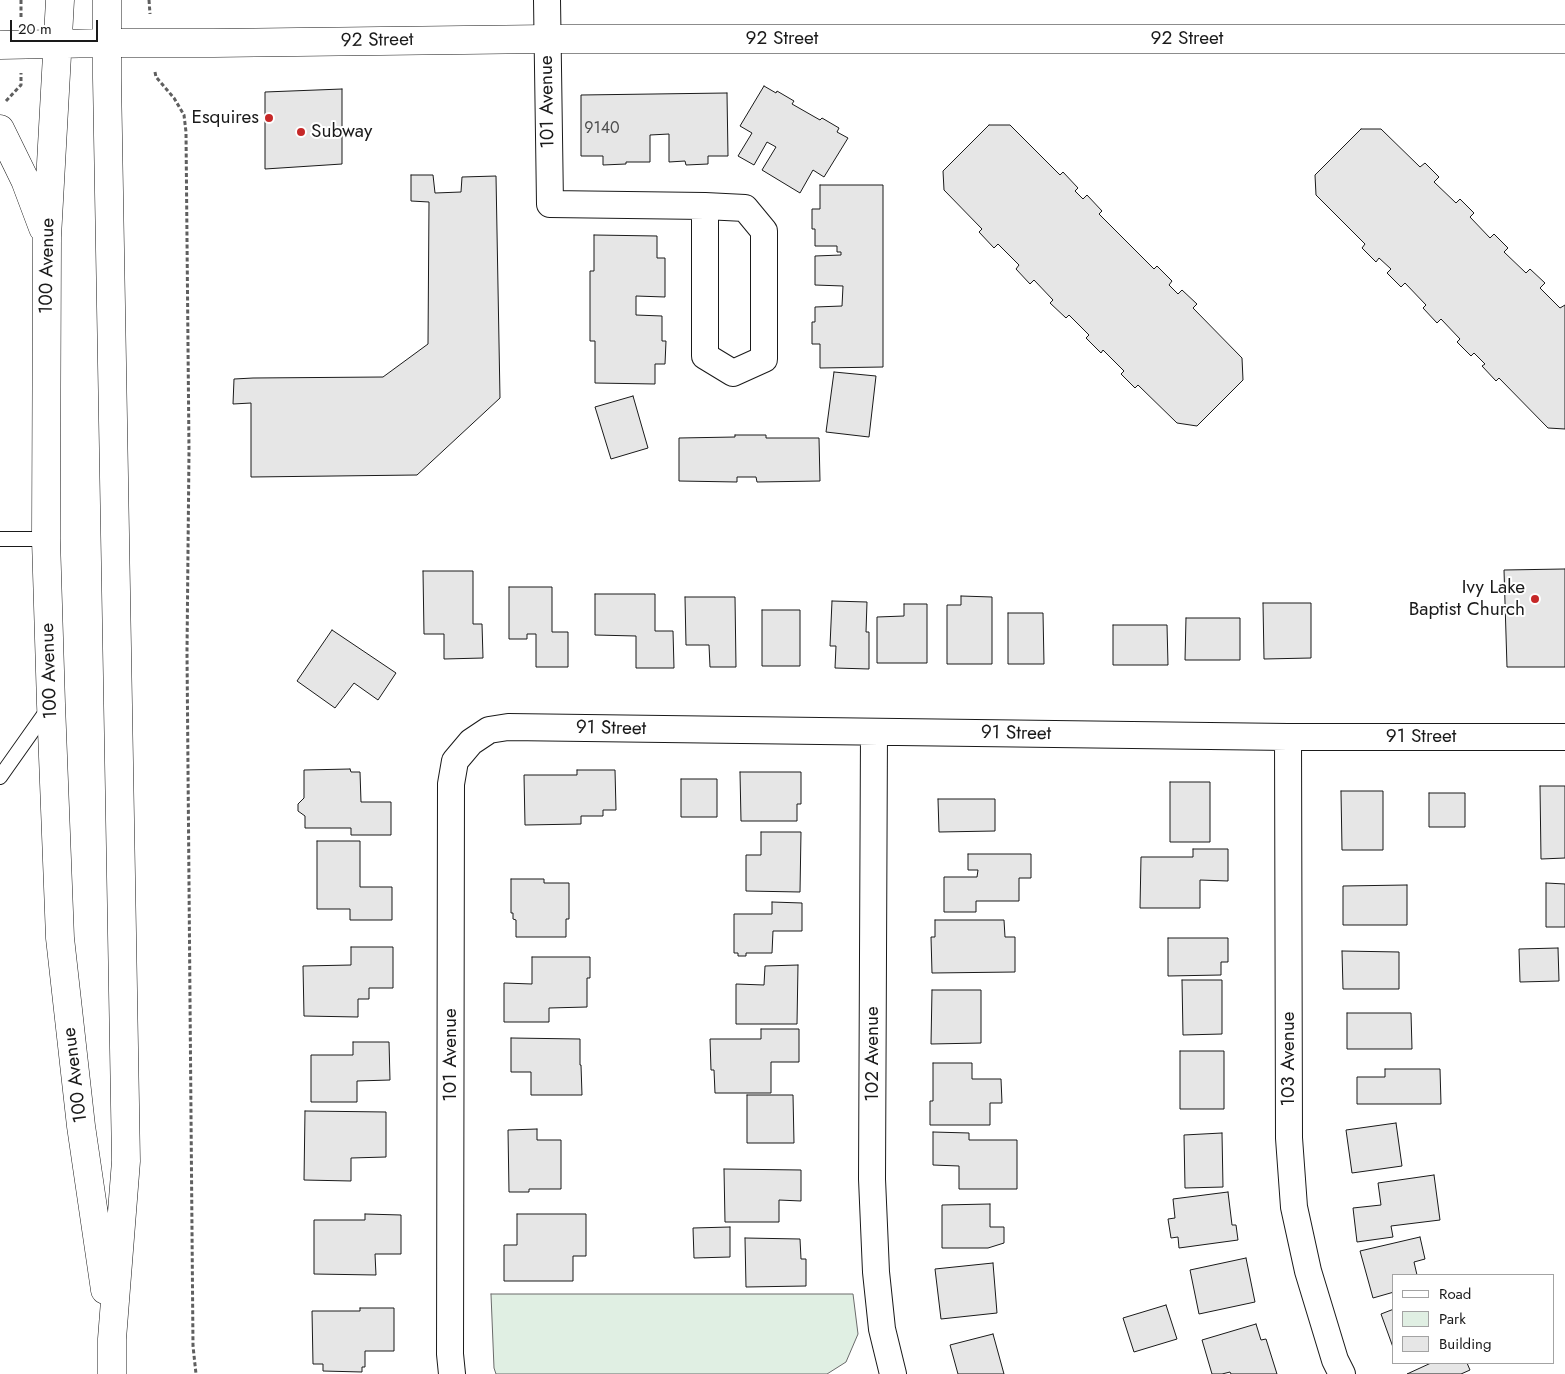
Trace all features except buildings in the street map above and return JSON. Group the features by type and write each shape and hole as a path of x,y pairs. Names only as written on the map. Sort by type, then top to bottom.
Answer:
{"main road":[{"name":"100 Avenue","path":"60,0 47,237 46,539 60,938 81,1126 112,1339"},
{"name":"100 Avenue","path":"107,0 106,42 126,1161 112,1339 112,1374"},
{"name":"92 Street","path":"0,45 106,42 547,39 1565,39"},
{"path":"0,128 25,180 47,237"}],"street":[{"name":"101 Avenue","path":"547,0 550,204 705,206"},
{"path":"705,206 745,208 764,231 764,359 733,373 705,356 705,206"},
{"name":"91 Street","path":"470,742 489,730 508,727 1288,737 1565,737"},
{"name":"102 Avenue","path":"874,732 872,1179 877,1281 882,1329 893,1374"},
{"name":"103 Avenue","path":"1288,737 1289,1138 1294,1207 1308,1271 1333,1352 1342,1374"},
{"name":"101 Avenue","path":"452,1374 450,1354 451,784 455,761 470,742"}],"lane":[{"path":"0,539 46,539"},
{"path":"0,777 51,704"}],"path":[{"path":"149,0 156,77 174,98 184,115 186,132 189,451 187,652 192,1266 193,1346 196,1374"}],"green space":[{"path":"491,1294 853,1294 858,1334 846,1362 827,1374 496,1374 494,1368"}],"place":[{"name":"Esquires","path":"269,118"},
{"name":"Subway","path":"301,132"},
{"name":"Ivy Lake Baptist Church","path":"1535,599"}]}
